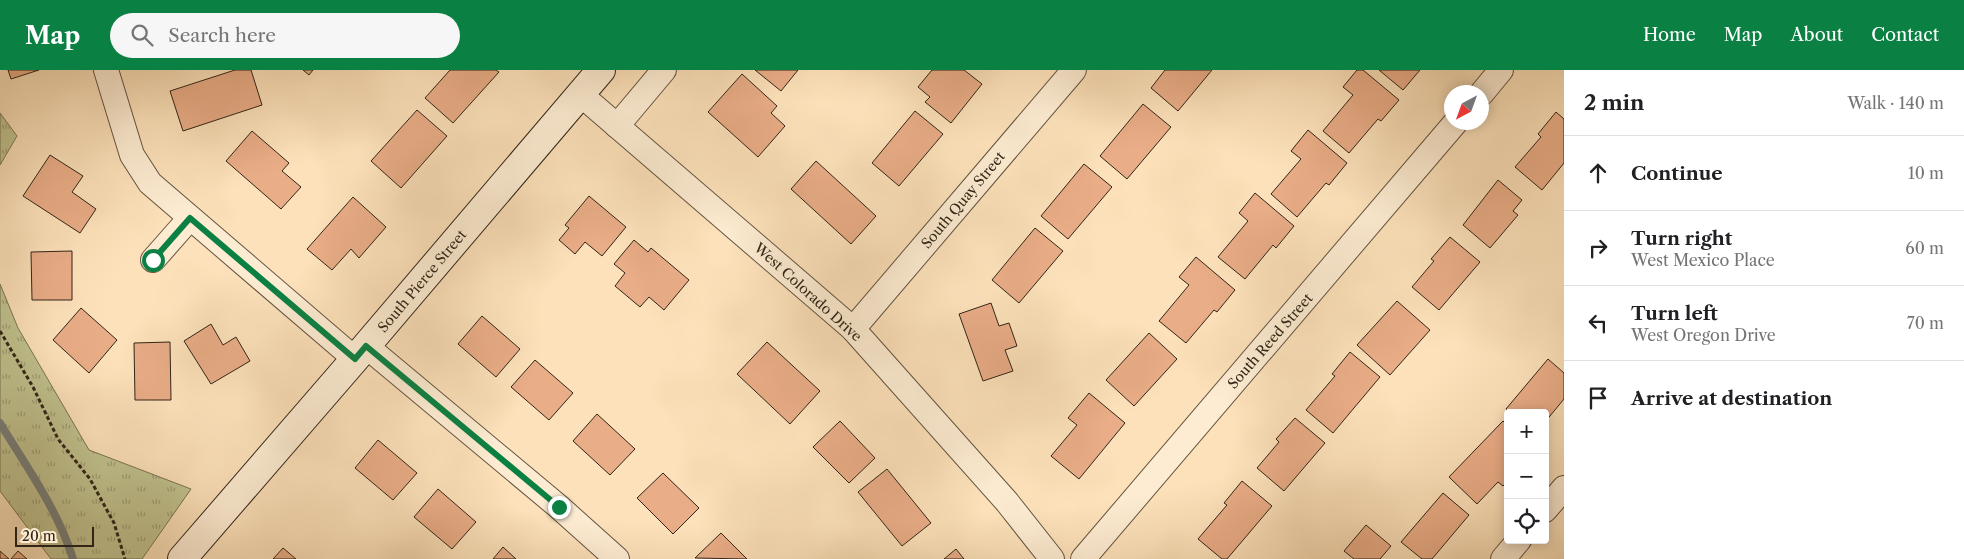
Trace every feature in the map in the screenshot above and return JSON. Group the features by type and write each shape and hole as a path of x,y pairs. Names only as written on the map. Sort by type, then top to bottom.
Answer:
{"street":[{"path":"106,70 132,155 150,184 190,218 559,507 617,559"},
{"name":"South Pierce Street","path":"182,559 361,353 601,70"},
{"path":"617,126 664,70"},
{"name":"South Quay Street","path":"853,329 1074,70"},
{"path":"1489,85 1501,70"},
{"name":"West Colorado Drive","path":"580,94 853,329 1007,502 1052,559"},
{"name":"South Reed Street","path":"1083,559 1449,130"},
{"path":"153,260 190,218"},
{"path":"1549,505 1564,488"},
{"path":"1503,559 1516,544"}],"path":[{"path":"0,331 33,387 58,439 90,479 114,523 125,559"}],"green space":[{"path":"0,113 17,136 0,165"},
{"path":"0,284 18,328 89,450 191,489 142,559 51,559 0,491"}],"building":[{"path":"8,70 39,70 11,79"},
{"path":"235,70 251,70 262,105 183,131 170,91"},
{"path":"303,70 313,70 309,75"},
{"path":"450,70 496,70 499,72 453,123 425,98"},
{"path":"755,70 798,70 781,91"},
{"path":"932,70 964,70 982,84 951,123 925,102 930,97 918,87"},
{"path":"1165,70 1212,70 1178,111 1151,88"},
{"path":"1357,70 1363,70 1399,100 1381,121 1378,119 1349,153 1323,131 1353,95 1343,87"},
{"path":"1379,70 1420,70 1403,90"},
{"path":"742,74 777,106 771,113 785,126 758,157 708,112"},
{"path":"1143,104 1171,127 1127,179 1100,156"},
{"path":"417,110 447,136 401,188 371,161"},
{"path":"915,111 943,134 899,186 872,163"},
{"path":"1556,112 1564,119 1564,163 1542,190 1515,167 1541,137 1538,134"},
{"path":"1308,130 1347,163 1329,185 1326,183 1297,217 1271,194 1301,159 1291,151"},
{"path":"252,131 289,163 282,171 301,187 281,209 226,161"},
{"path":"50,155 83,176 72,192 96,209 80,233 23,196"},
{"path":"816,161 876,216 851,244 791,189"},
{"path":"1084,164 1112,187 1068,239 1041,216"},
{"path":"1498,180 1522,200 1513,211 1518,215 1490,248 1463,225"},
{"path":"1255,193 1294,226 1276,248 1273,245 1245,279 1218,257 1248,221 1239,213"},
{"path":"589,196 626,227 602,256 585,242 575,254 559,240 569,228 565,225"},
{"path":"353,197 386,227 359,258 351,249 332,270 307,249"},
{"path":"1035,228 1063,251 1019,303 992,280"},
{"path":"1450,237 1480,262 1439,310 1412,287 1434,261 1431,259"},
{"path":"634,240 648,252 651,248 689,280 664,310 649,297 640,307 615,286 625,273 614,264"},
{"path":"72,251 72,300 32,300 31,252"},
{"path":"1196,257 1235,290 1217,312 1214,310 1186,343 1159,321 1189,285 1179,277"},
{"path":"1397,301 1430,330 1390,375 1357,345"},
{"path":"991,303 999,326 1009,323 1017,346 1005,350 1013,371 983,381 959,314"},
{"path":"81,308 117,340 89,373 53,340"},
{"path":"482,316 520,349 496,377 458,344"},
{"path":"211,324 223,345 236,337 250,361 211,384 184,341"},
{"path":"1149,333 1177,359 1134,406 1106,380"},
{"path":"170,342 171,400 135,400 134,343"},
{"path":"767,342 820,391 790,424 737,374"},
{"path":"1350,352 1380,377 1333,433 1306,410 1335,376 1332,374"},
{"path":"1548,359 1564,373 1564,399 1549,417 1549,409 1506,409"},
{"path":"535,360 573,393 549,420 511,387"},
{"path":"1089,393 1125,423 1079,479 1051,456 1077,425 1068,418"},
{"path":"597,414 635,449 610,475 573,441"},
{"path":"1295,418 1325,443 1284,491 1257,468 1279,442 1276,439"},
{"path":"840,421 875,458 849,483 813,447"},
{"path":"1503,421 1504,485 1498,482 1477,504 1449,477"},
{"path":"378,440 417,473 393,500 355,468"},
{"path":"887,469 931,523 902,546 858,492"},
{"path":"663,473 699,508 673,534 637,498"},
{"path":"1242,481 1272,506 1227,559 1222,559 1198,539 1227,505 1224,503"},
{"path":"438,489 476,522 452,549 414,517"},
{"path":"1443,493 1469,515 1432,559 1422,559 1401,542"},
{"path":"1366,525 1391,546 1380,559 1354,559 1344,551"},
{"path":"721,533 747,559 695,558"},
{"path":"503,547 516,559 493,559"},
{"path":"283,548 296,559 273,559"},
{"path":"956,549 964,559 944,559"},
{"path":"0,551 9,559 0,559"},
{"path":"18,551 27,559 11,559"}],"waterway":[{"path":"0,423 50,506 67,541 73,559"}],"route":[{"path":"153,260 190,218 355,359 366,346 559,507"}]}
